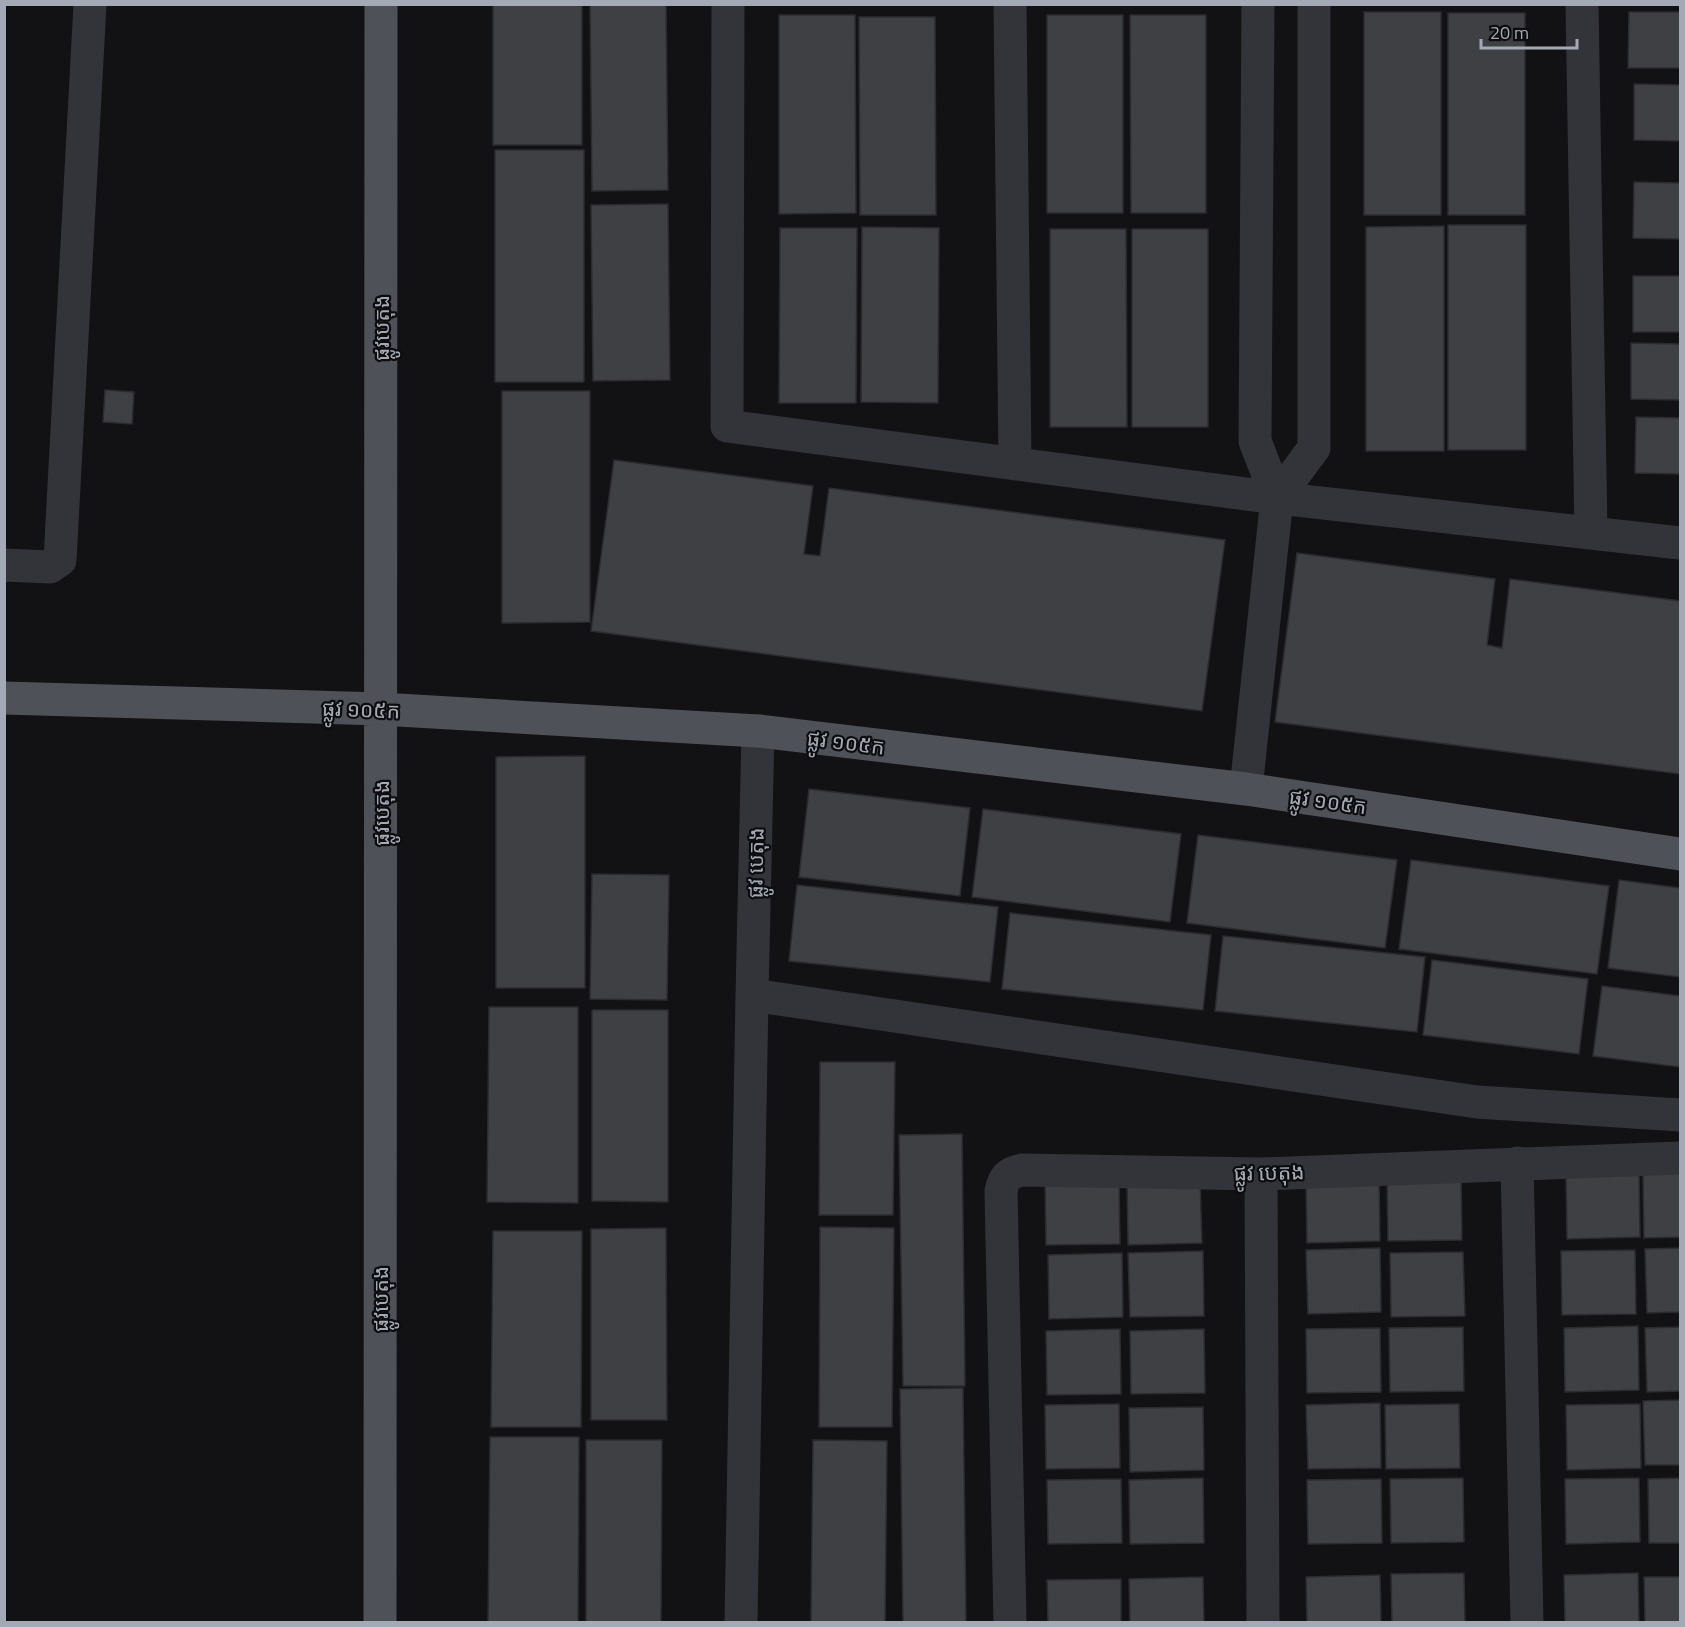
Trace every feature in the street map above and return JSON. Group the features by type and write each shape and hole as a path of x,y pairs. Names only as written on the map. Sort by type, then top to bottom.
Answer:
{"main road":[{"name":"ផ្លូវបេតុង","path":"380,1623 381,4"},
{"name":"ផ្លូវ ១០៥ក","path":"4,698 381,709 758,731 1246,789 1680,854"}],"street":[{"path":"4,565 50,567 60,560 90,4"},
{"path":"728,4 727,426 1277,498 1680,543"},
{"path":"1010,4 1015,464"},
{"path":"1246,789 1277,498 1255,441 1258,4"},
{"path":"1277,498 1314,448 1314,4"},
{"path":"1582,4 1591,533"},
{"name":"ផ្លូវ បេតុង","path":"741,1622 758,731"},
{"path":"752,995 1478,1102 1680,1115"},
{"name":"ផ្លូវ បេតុង","path":"1010,1623 1001,1191 1003,1180 1010,1172 1022,1170 1261,1174 1680,1158"},
{"path":"1517,1163 1527,1623"},
{"path":"1261,1174 1263,1623"}],"building":[{"path":"493,4 582,4 582,145 493,145"},
{"path":"590,4 666,4 668,190 592,191"},
{"path":"1364,12 1441,12 1441,215 1364,215"},
{"path":"1629,12 1680,12 1680,68 1628,68"},
{"path":"1448,13 1525,13 1525,215 1448,215"},
{"path":"779,15 855,15 856,213 779,214"},
{"path":"1047,15 1123,15 1123,213 1047,213"},
{"path":"1130,15 1206,15 1206,213 1131,213"},
{"path":"859,17 935,17 936,215 860,215"},
{"path":"1634,84 1680,85 1680,141 1634,140"},
{"path":"495,150 584,150 584,382 495,382"},
{"path":"1634,182 1680,183 1680,239 1633,238"},
{"path":"668,204 670,380 593,381 591,205"},
{"path":"1448,225 1526,225 1526,450 1448,450"},
{"path":"1444,226 1444,451 1366,451 1366,227"},
{"path":"862,227 939,228 938,403 861,402"},
{"path":"780,228 857,228 856,403 779,403"},
{"path":"1050,229 1126,229 1127,427 1050,427"},
{"path":"1132,229 1208,229 1208,427 1132,427"},
{"path":"1633,276 1680,276 1680,332 1633,332"},
{"path":"1631,343 1680,344 1680,400 1631,399"},
{"path":"105,390 134,392 132,424 103,422"},
{"path":"502,391 590,391 590,622 502,623"},
{"path":"1636,417 1680,418 1680,474 1635,473"},
{"path":"614,460 813,486 804,554 820,556 829,488 1225,540 1202,711 591,631"},
{"path":"1297,553 1495,579 1487,645 1502,648 1510,579 1680,601 1680,774 1275,722"},
{"path":"585,756 585,988 496,988 496,757"},
{"path":"809,789 970,808 960,896 799,877"},
{"path":"983,809 1181,834 1170,922 972,897"},
{"path":"1198,835 1397,860 1385,948 1187,923"},
{"path":"1411,860 1609,886 1597,974 1399,949"},
{"path":"592,874 669,875 667,1000 590,999"},
{"path":"1619,880 1680,888 1680,977 1608,968"},
{"path":"797,885 998,907 990,982 789,961"},
{"path":"1010,913 1211,935 1203,1010 1002,989"},
{"path":"1223,936 1425,957 1417,1032 1215,1011"},
{"path":"1432,960 1588,979 1579,1054 1423,1035"},
{"path":"1602,986 1680,996 1680,1067 1593,1056"},
{"path":"489,1007 578,1007 578,1203 487,1202"},
{"path":"592,1010 668,1010 668,1202 592,1201"},
{"path":"820,1062 895,1062 893,1215 819,1215"},
{"path":"962,1134 965,1386 903,1386 899,1135"},
{"path":"1639,1173 1640,1237 1567,1239 1566,1175"},
{"path":"1680,1173 1680,1237 1644,1238 1643,1174"},
{"path":"1461,1176 1462,1240 1388,1241 1387,1177"},
{"path":"1379,1178 1380,1241 1307,1243 1306,1179"},
{"path":"1200,1179 1202,1243 1128,1245 1127,1180"},
{"path":"1119,1180 1120,1244 1046,1245 1045,1181"},
{"path":"820,1227 894,1228 892,1427 819,1427"},
{"path":"666,1228 667,1420 591,1420 591,1229"},
{"path":"493,1231 582,1231 581,1427 491,1427"},
{"path":"1380,1248 1381,1312 1308,1314 1306,1250"},
{"path":"1680,1248 1680,1312 1647,1313 1645,1249"},
{"path":"1635,1250 1636,1314 1562,1315 1561,1251"},
{"path":"1203,1251 1204,1316 1130,1317 1128,1253"},
{"path":"1463,1252 1465,1316 1391,1317 1390,1253"},
{"path":"1122,1253 1123,1317 1049,1319 1048,1255"},
{"path":"1638,1326 1639,1390 1565,1392 1564,1328"},
{"path":"1463,1327 1464,1391 1390,1392 1389,1328"},
{"path":"1680,1327 1680,1391 1647,1392 1645,1328"},
{"path":"1380,1328 1381,1392 1307,1393 1306,1329"},
{"path":"1120,1329 1121,1394 1047,1395 1046,1331"},
{"path":"1204,1329 1205,1393 1131,1394 1130,1331"},
{"path":"963,1388 966,1622 903,1622 900,1389"},
{"path":"1680,1400 1680,1465 1645,1465 1643,1401"},
{"path":"1380,1403 1381,1468 1308,1469 1306,1405"},
{"path":"1119,1404 1120,1468 1046,1469 1045,1405"},
{"path":"1459,1404 1460,1468 1386,1469 1385,1405"},
{"path":"1640,1404 1641,1468 1567,1470 1566,1405"},
{"path":"1203,1407 1204,1470 1130,1472 1129,1408"},
{"path":"490,1437 579,1437 578,1622 488,1622"},
{"path":"586,1440 662,1440 661,1622 586,1622"},
{"path":"813,1440 887,1441 885,1622 811,1622"},
{"path":"1203,1478 1204,1543 1130,1544 1129,1480"},
{"path":"1463,1478 1464,1542 1391,1543 1390,1479"},
{"path":"1639,1478 1640,1542 1566,1544 1565,1479"},
{"path":"1680,1478 1680,1543 1649,1543 1648,1479"},
{"path":"1121,1479 1122,1543 1048,1544 1047,1480"},
{"path":"1381,1479 1382,1543 1308,1544 1307,1480"},
{"path":"1464,1573 1465,1622 1392,1622 1391,1574"},
{"path":"1638,1573 1639,1622 1565,1622 1564,1575"},
{"path":"1380,1575 1381,1622 1307,1622 1306,1577"},
{"path":"1203,1577 1204,1622 1130,1622 1129,1579"},
{"path":"1644,1577 1680,1577 1680,1622 1645,1622"},
{"path":"1121,1579 1121,1622 1048,1622 1047,1580"}]}
